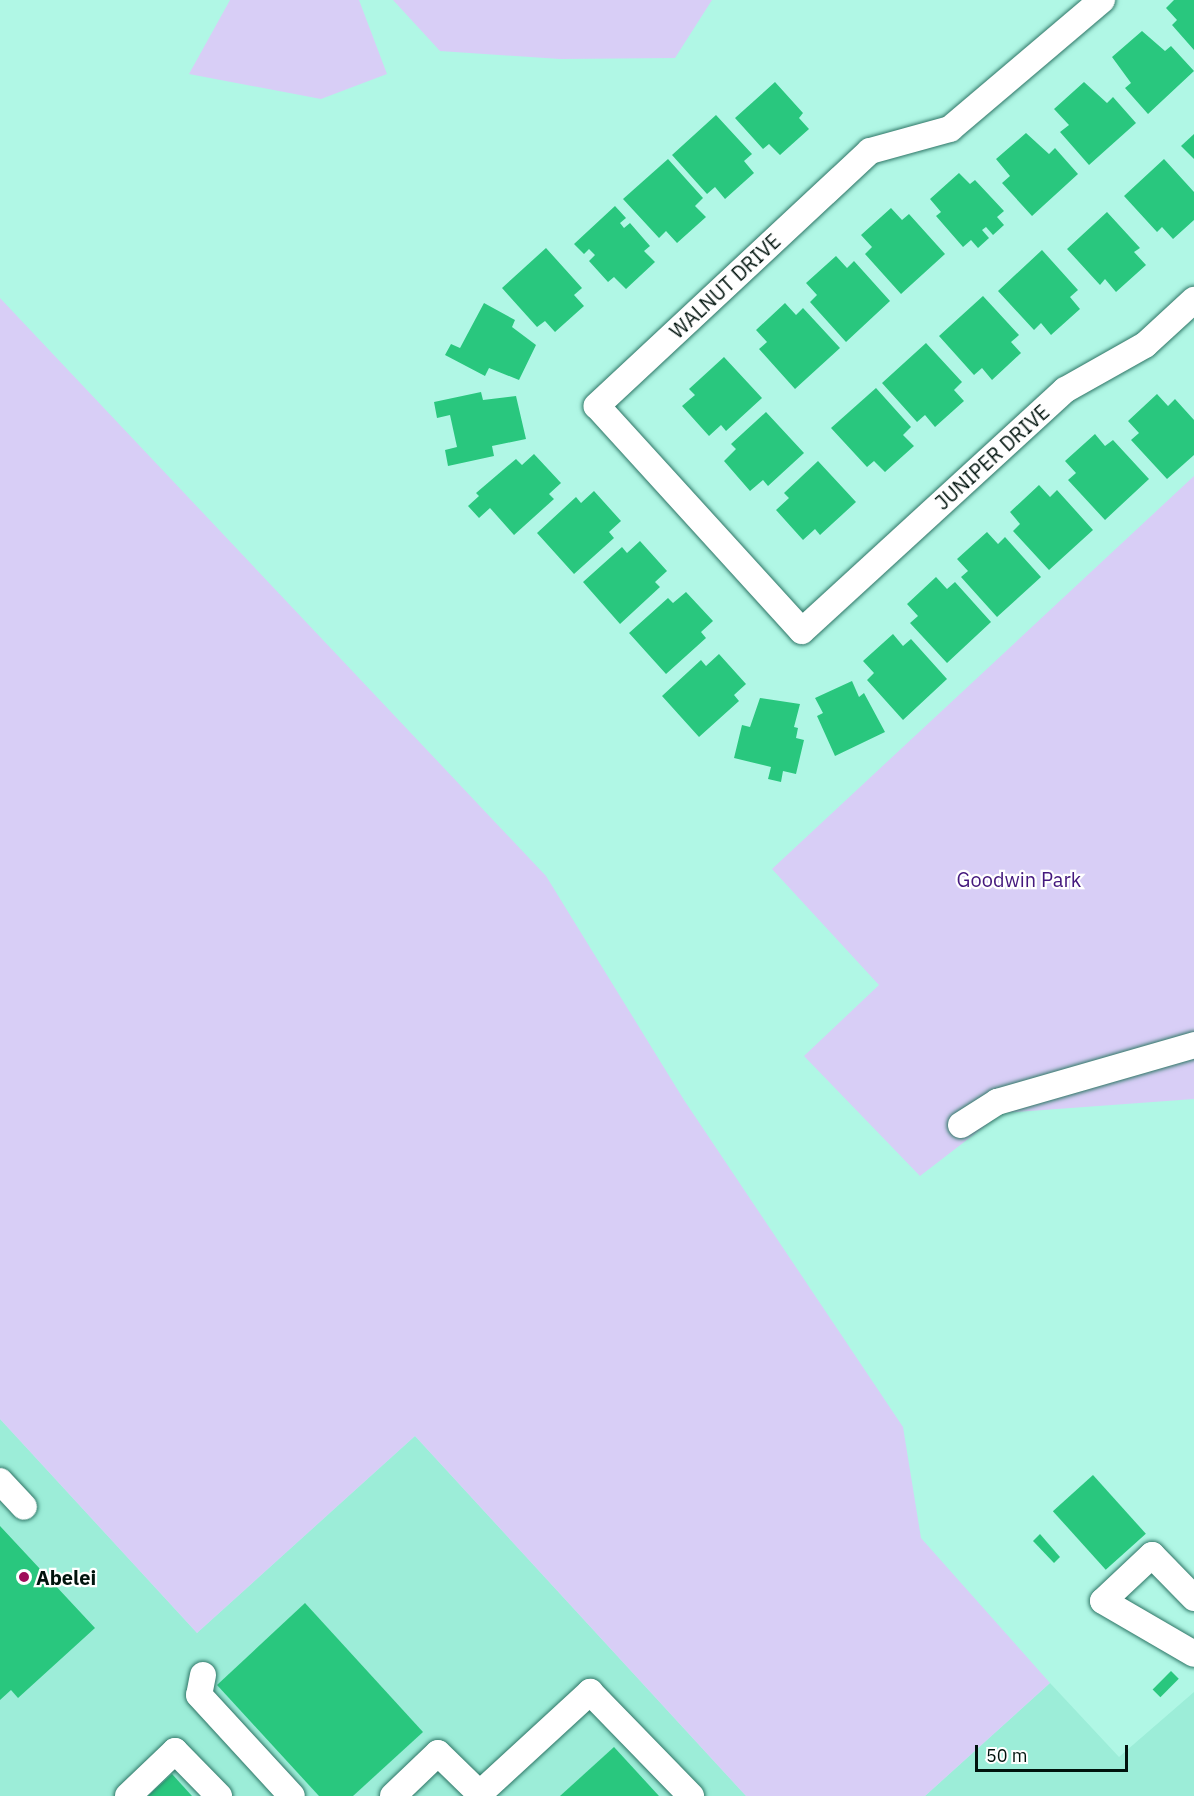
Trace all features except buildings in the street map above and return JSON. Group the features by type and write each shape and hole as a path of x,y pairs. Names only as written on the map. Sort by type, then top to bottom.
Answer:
{"street":[{"name":"WALNUT DRIVE","path":"802,631 597,406 870,151 950,129 1102,0"},
{"name":"JUNIPER DRIVE","path":"802,631 1065,390 1145,345 1194,300"},
{"path":"962,1125 997,1102 1194,1045"},
{"path":"0,1481 24,1507"},
{"path":"1194,1598 1152,1556 1103,1601 1194,1654"},
{"path":"203,1675 199,1695 292,1796"},
{"path":"393,1796 438,1754 479,1795 590,1692 691,1796"},
{"path":"128,1796 175,1751 219,1796"}],"shaded area":[{"path":"0,1419 197,1633 415,1436 746,1796 0,1796"},
{"path":"1050,1683 1119,1757 1194,1692 1194,1796 925,1796"}],"green space":[{"path":"230,0 359,0 387,74 321,99 189,74"},
{"path":"393,0 712,0 675,58 560,59 440,51"},
{"path":"0,298 546,876 684,1100 903,1427 921,1538 1050,1683 925,1796 746,1796 415,1436 197,1633 0,1419"},
{"name":"Goodwin Park","path":"1194,476 1194,1099 1002,1113 920,1176 804,1056 879,985 772,869"}],"place":[{"name":"Abelei","path":"24,1577"}]}
